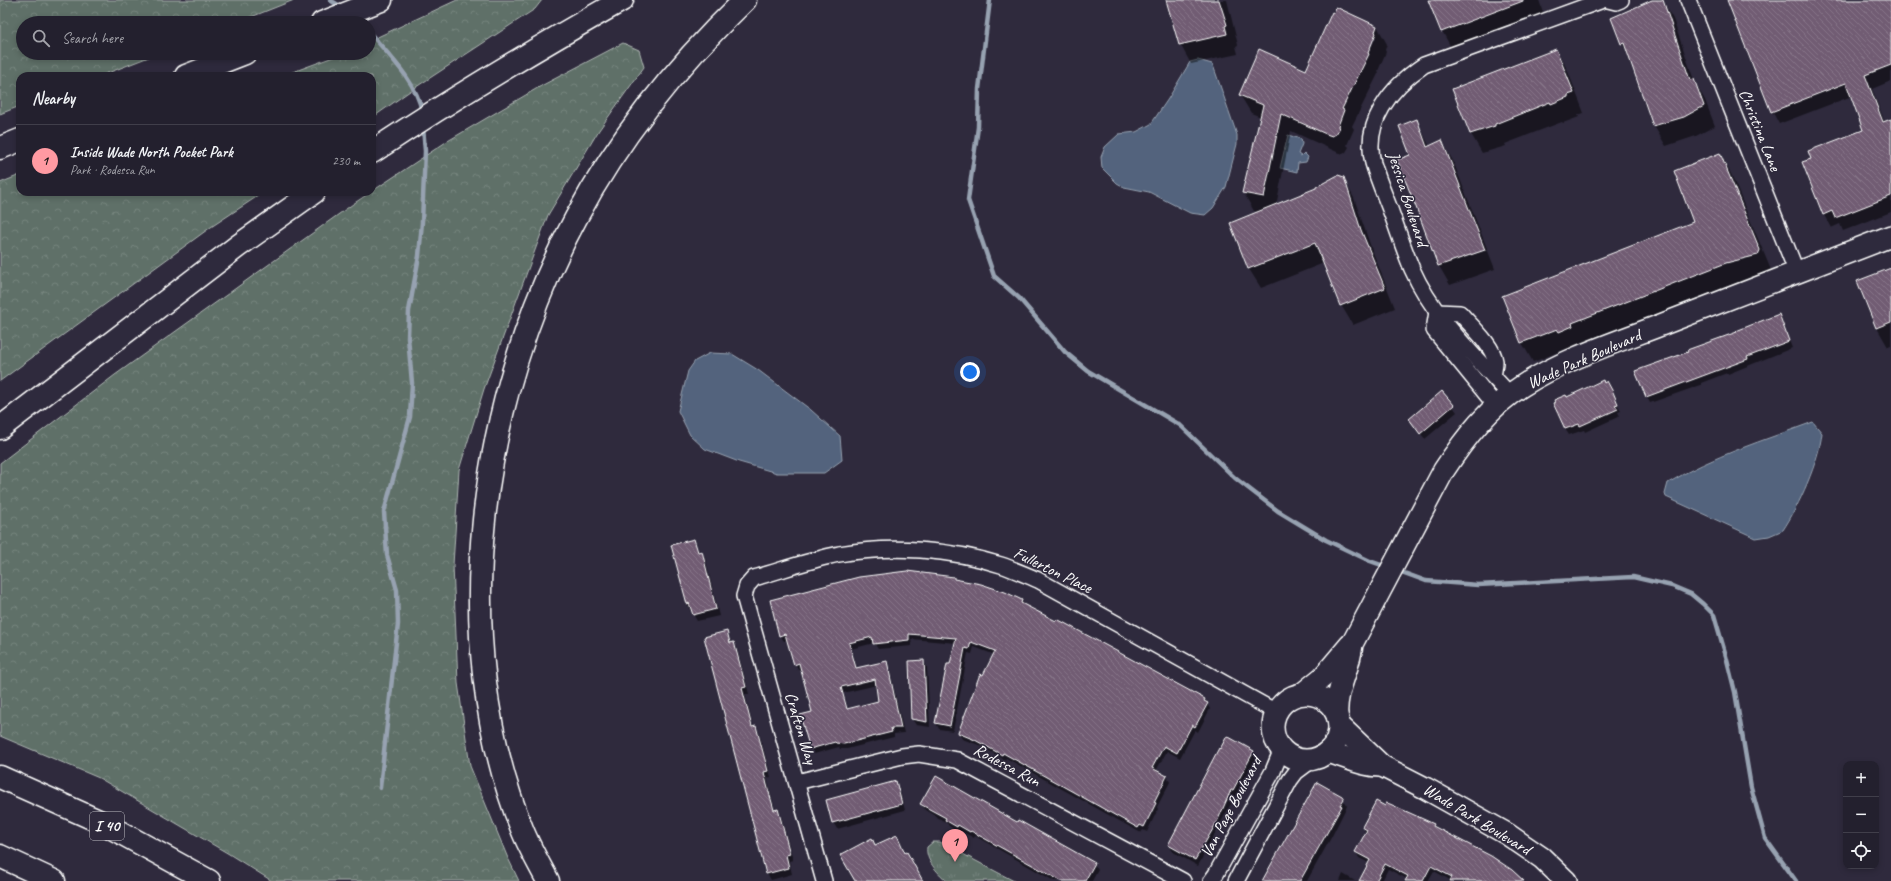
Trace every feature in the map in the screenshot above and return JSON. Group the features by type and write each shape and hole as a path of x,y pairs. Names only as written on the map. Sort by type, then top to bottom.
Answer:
{"highway":[{"path":"340,16 381,0"},
{"path":"376,149 531,52 622,0"},
{"path":"548,881 522,830 505,780 492,728 484,675 479,621 481,560 486,498 496,438 511,378 530,324 551,270 576,218 607,165 640,117 682,65 716,27 745,0"},
{"path":"196,72 227,60"},
{"path":"0,148 16,142"},
{"path":"0,428 238,246 308,196"},
{"name":"I 40","path":"0,777 103,823 210,881"},
{"path":"0,856 54,881"}],"street":[{"name":"Jessica Boulevard","path":"1503,401 1493,376 1437,312 1412,269 1373,162 1372,143 1374,122 1385,101 1407,76 1424,65 1604,0"},
{"path":"1608,0 1616,2 1621,0"},
{"name":"Christina Lane","path":"1688,0 1797,273"},
{"name":"Wade Park Boulevard","path":"1302,694 1324,677 1352,644 1444,470 1458,448 1503,401 1521,386 1568,363 1891,236"},
{"path":"1493,376 1495,362 1493,353 1460,313 1437,312 1434,330 1460,364 1503,401"},
{"path":"1460,364 1484,342"},
{"name":"Fullerton Place","path":"747,586 754,578 808,562 839,554 879,550 919,550 957,555 1001,565 1038,580 1276,712"},
{"name":"Crafton Way","path":"747,586 744,596 824,881"},
{"name":"Wade Park Boulevard","path":"1352,644 1349,660 1338,694 1338,720 1382,766 1425,788 1507,834 1542,858 1566,881"},
{"path":"1236,881 1290,780 1300,768 1320,756 1334,745 1338,735 1338,720 1332,705 1323,698 1313,694 1302,694 1292,697 1283,703 1276,712 1273,732 1276,741 1282,750 1297,759 1320,756"},
{"name":"Van Page Boulevard","path":"1211,881 1272,773 1282,750"},
{"name":"Rodessa Run","path":"797,782 902,756 919,754 957,760 1184,881"},
{"name":"Wade Park Boulevard","path":"1320,756 1343,756 1374,766 1382,766"}],"green space":[{"path":"0,0 294,0 254,16 16,16 16,60 141,60 110,72 16,72 16,108 0,114"},
{"path":"457,0 542,0 535,9 407,93 376,115 376,72 293,72 325,60 376,60 376,38"},
{"path":"623,43 639,50 644,67 599,130 548,215 484,389 459,470 453,565 458,683 470,766 507,856 519,881 272,881 229,854 99,778 0,736 0,463 115,375 353,204 365,196 376,196 376,189 446,142 541,86"},
{"path":"16,177 16,196 258,196 211,227 0,381 0,183"},
{"path":"933,842 940,842 1014,881 947,881 936,870 928,857 927,847"}],"water":[{"path":"1198,60 1212,64 1237,135 1237,144 1226,187 1213,208 1205,215 1190,213 1149,192 1124,187 1117,183 1102,168 1101,157 1105,147 1119,134 1136,132 1151,124 1190,62"},
{"path":"1288,135 1301,139 1302,144 1298,154 1301,156 1304,153 1308,157 1306,162 1298,163 1297,172 1280,168"},
{"path":"710,353 732,354 758,370 811,410 840,436 842,460 824,473 777,473 739,462 705,449 690,435 678,411 688,371 695,361"},
{"path":"1813,422 1822,433 1817,457 1802,496 1783,530 1769,536 1756,538 1666,497 1665,494 1668,483 1685,473 1739,449"}],"building":[{"path":"1166,0 1219,0 1227,25 1225,26 1227,34 1179,45"},
{"path":"1428,0 1523,0 1523,1 1441,32"},
{"path":"1652,0 1663,0 1690,80 1694,79 1704,106 1684,117 1653,126 1624,43 1621,44 1611,18"},
{"path":"1727,0 1891,0 1891,65 1865,75 1883,122 1891,119 1891,196 1835,218 1832,211 1823,215 1802,162 1811,159 1808,151 1863,130 1846,83 1771,112"},
{"path":"1336,7 1377,26 1376,33 1368,53 1369,54 1342,109 1344,110 1338,126 1339,129 1336,134 1332,136 1281,114 1264,197 1242,193 1263,105 1239,95 1259,49 1306,70 1332,12 1334,13"},
{"path":"1556,49 1574,93 1551,104 1550,102 1495,124 1495,126 1470,134 1452,89"},
{"path":"1417,119 1427,147 1442,140 1485,250 1438,266 1397,160 1410,155 1399,126"},
{"path":"1720,153 1760,250 1758,255 1726,263 1572,323 1573,326 1559,332 1557,329 1521,343 1502,296 1693,222 1674,171"},
{"path":"1338,175 1344,177 1361,230 1385,288 1340,306 1315,243 1248,269 1230,223 1316,188"},
{"path":"1891,268 1891,322 1876,328 1857,281"},
{"path":"1779,314 1789,341 1747,357 1748,359 1646,397 1635,371 1688,352 1687,350 1737,332 1736,331"},
{"path":"1603,380 1604,383 1607,381 1613,392 1618,404 1615,405 1618,409 1580,426 1579,424 1565,429 1553,403 1555,402 1554,400 1566,395 1567,397"},
{"path":"1442,391 1454,405 1420,434 1409,419"},
{"path":"694,539 698,552 702,551 716,609 693,615 689,603 687,604 671,545"},
{"path":"907,571 954,577 954,579 981,584 1005,592 1022,600 1021,603 1056,621 1057,619 1205,699 1204,701 1208,703 1195,727 1192,725 1177,753 1164,746 1152,768 1167,776 1144,827 1140,825 1138,828 1003,753 1002,755 975,740 958,733 980,674 983,675 995,651 971,642 969,649 965,648 950,726 935,723 947,664 950,664 956,638 909,634 909,640 873,644 872,637 849,643 856,668 887,661 901,728 891,728 892,732 844,744 835,742 810,749 800,715 812,712 799,663 794,665 785,634 779,636 770,600 859,577","holes":["875,679 878,701 847,709 841,687"]},
{"path":"727,631 730,643 734,642 746,687 742,688 752,727 756,726 768,771 764,772 767,785 774,810 778,809 790,854 786,855 789,868 766,874 704,637"},
{"path":"924,660 927,722 911,719 909,661"},
{"path":"1227,736 1254,751 1233,790 1231,790 1217,822 1195,860 1168,845 1219,748 1220,749"},
{"path":"936,776 1017,822 1018,820 1095,863 1085,881 1061,881 971,831 970,832 958,825 957,827 945,820 946,818 920,804"},
{"path":"896,781 902,804 832,823 826,800"},
{"path":"1317,782 1342,796 1344,799 1340,805 1342,806 1300,881 1262,881"},
{"path":"1376,801 1385,806 1386,803 1390,804 1434,824 1433,826 1491,856 1512,870 1524,881 1450,881 1452,877 1431,866 1423,881 1405,881 1408,876 1385,864 1376,881 1359,881 1370,860 1355,852 1367,830 1362,827"},
{"path":"897,835 905,853 907,852 923,881 855,881 840,855 872,838 875,845"}],"waterway":[{"path":"330,0 343,8"},
{"path":"990,0 979,89 978,127 968,200 994,276 1019,298 1065,352 1088,371 1180,425 1235,478 1278,511 1326,540 1370,561 1387,567"},
{"path":"376,40 408,79 419,101 422,112"},
{"path":"380,788 398,624 397,590 387,555 384,512 410,417 412,383 408,337 409,311 419,256 422,222 425,151 423,127"},
{"path":"1396,570 1426,581 1478,585 1633,577 1672,586 1691,594 1714,615 1735,692 1751,787 1765,838 1796,881"}],"place":[{"name":"Inside Wade North Pocket Park","path":"955,862"}]}
